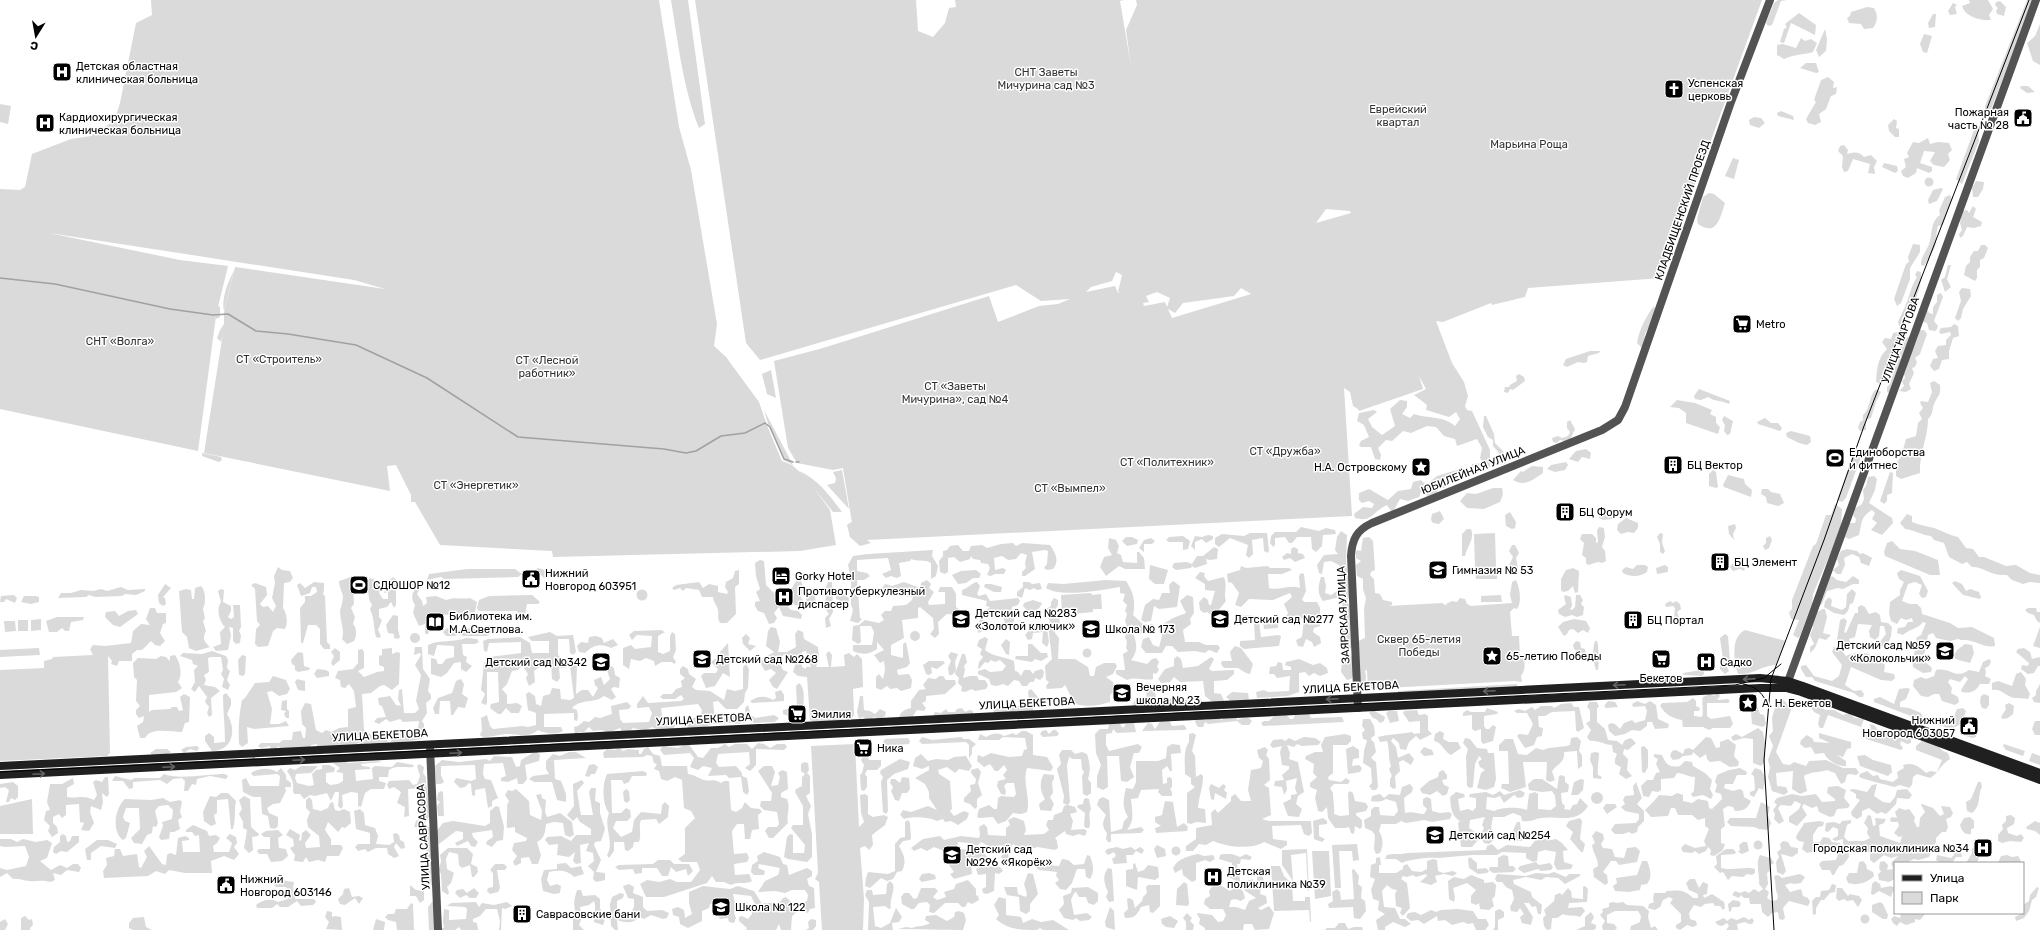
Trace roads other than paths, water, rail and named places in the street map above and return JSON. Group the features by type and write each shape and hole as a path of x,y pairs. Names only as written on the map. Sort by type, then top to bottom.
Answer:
{"main road":[{"name":"УЛИЦА БЕКЕТОВА","path":"0,766 429,743 1758,678 1787,685 2040,773"},
{"name":"УЛИЦА БЕКЕТОВА","path":"0,775 1358,708 1787,685 1815,697 2040,780"}],"street":[{"name":"КЛАДБИЩЕНСКИЙ ПРОЕЗД","path":"1612,425 1618,420 1625,407 1731,102 1770,0"},
{"name":"УЛИЦА НАРТОВА","path":"1787,685 2036,0"},
{"name":"ЮБИЛЕЙНАЯ УЛИЦА","path":"1351,546 1359,530 1370,524 1612,425"},
{"name":"ЗАЯРСКАЯ УЛИЦА","path":"1351,546 1358,708"},
{"name":"УЛИЦА САВРАСОВА","path":"429,743 438,930"}],"waterway":[{"path":"0,278 55,284 170,309 213,315 228,314 256,331 288,334 356,345 427,378 518,437 664,449 686,453 696,451 721,436 745,433 765,423 770,427 784,459 793,462"}],"tram line":[{"path":"1774,930 1764,760 1771,679 1824,540 1864,426 2029,0"},
{"path":"0,772 1735,685 1764,678 1781,664"},
{"path":"1743,684 1759,691 1768,706"}],"place":[{"name":"Детская областная клиническая больница","path":"62,72"},
{"name":"Успенская церковь","path":"1674,89"},
{"name":"Пожарная часть № 28","path":"2023,118"},
{"name":"Кардиохирургическая клиническая больница","path":"45,123"},
{"name":"Metro","path":"1742,324"},
{"name":"Единоборства и фитнес","path":"1835,458"},
{"name":"БЦ Вектор","path":"1673,465"},
{"name":"Н.А. Островскому","path":"1421,467"},
{"name":"БЦ Форум","path":"1565,512"},
{"name":"БЦ Элемент","path":"1720,562"},
{"name":"Гимназия № 53","path":"1438,570"},
{"name":"Gorky Hotel","path":"781,576"},
{"name":"Нижний Новгород 603951","path":"531,579"},
{"name":"СДЮШОР №12","path":"359,585"},
{"name":"Противотуберкулезный диспасер","path":"784,597"},
{"name":"Детский сад №283 «Золотой ключик»","path":"961,619"},
{"name":"Детский сад №277","path":"1220,619"},
{"name":"БЦ Портал","path":"1633,620"},
{"name":"Библиотека им. М.А.Светлова.","path":"435,622"},
{"name":"Школа № 173","path":"1091,629"},
{"name":"Детский сад №59 «Колокольчик»","path":"1945,651"},
{"name":"65-летию Победы","path":"1492,656"},
{"name":"Детский сад №268","path":"702,659"},
{"name":"Бекетов","path":"1661,659"},
{"name":"Детский сад №342","path":"601,662"},
{"name":"Садко","path":"1706,662"},
{"name":"Вечерняя школа № 23","path":"1122,693"},
{"name":"А. Н. Бекетов","path":"1748,703"},
{"name":"Эмилия","path":"797,714"},
{"name":"Нижний Новгород 603057","path":"1969,726"},
{"name":"Ника","path":"863,748"},
{"name":"Детский сад №254","path":"1435,835"},
{"name":"Городская поликлиника №34","path":"1983,848"},
{"name":"Детский сад №296 «Якорёк»","path":"952,855"},
{"name":"Детская поликлиника №39","path":"1213,877"},
{"name":"Нижний Новгород 603146","path":"226,885"},
{"name":"Школа № 122","path":"721,907"},
{"name":"Саврасовские бани","path":"522,914"}],"park label":[{"name":"СНТ Заветы Мичурина сад №3","path":"1046,78"},
{"name":"Еврейский квартал","path":"1398,115"},
{"name":"Марьина Роща","path":"1529,144"},
{"name":"СНТ «Волга»","path":"120,341"},
{"name":"СТ «Строитель»","path":"279,359"},
{"name":"СТ «Лесной работник»","path":"547,366"},
{"name":"СТ «Заветы Мичурина», сад №4","path":"955,392"},
{"name":"СТ «Дружба»","path":"1285,451"},
{"name":"СТ «Политехник»","path":"1167,462"},
{"name":"СТ «Энергетик»","path":"476,485"},
{"name":"СТ «Вымпел»","path":"1070,488"},
{"name":"Сквер 65-летия Победы","path":"1419,645"}]}
